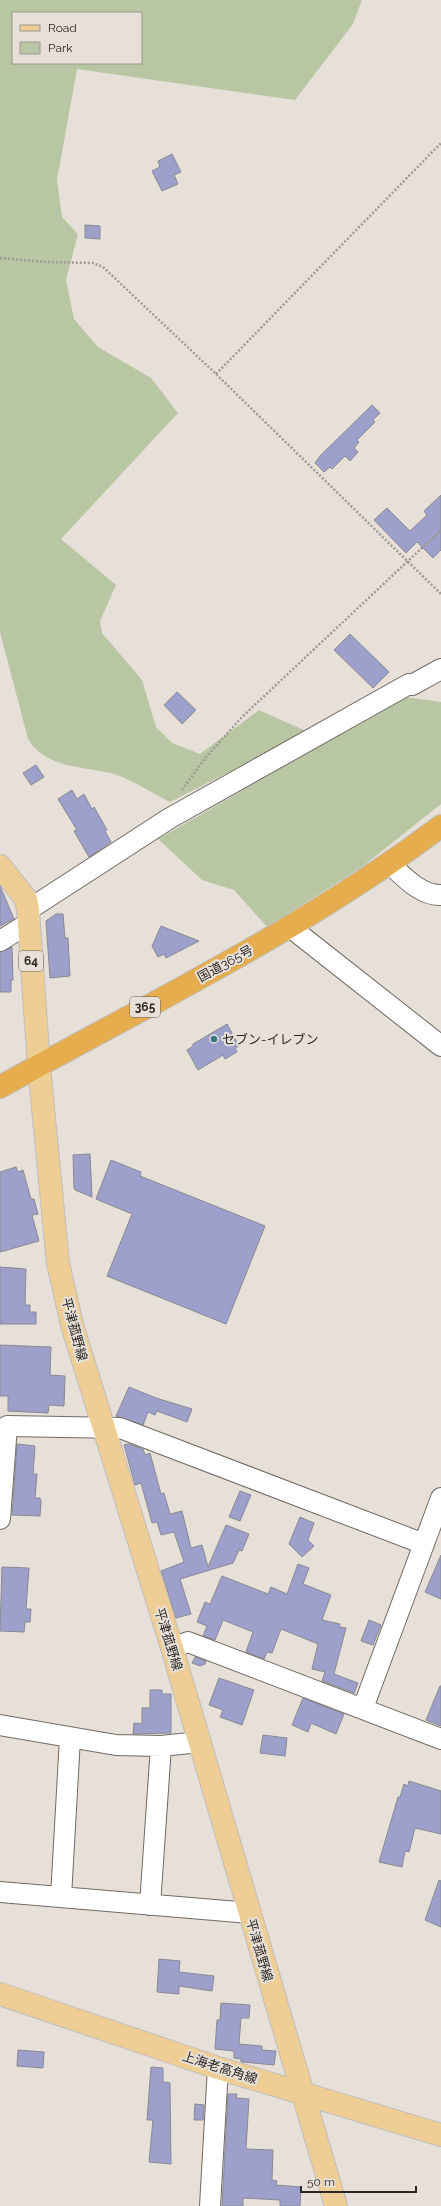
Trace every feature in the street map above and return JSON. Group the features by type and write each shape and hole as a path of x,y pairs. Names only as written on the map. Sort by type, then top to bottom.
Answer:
{"highway":[{"name":"国道365号","path":"0,1087 290,927 390,864 441,826"}],"main road":[{"name":"64","path":"0,866 26,899 39,1066"},
{"name":"平津菰野線","path":"39,1066 58,1263 72,1325 172,1648 336,2206"},
{"name":"上海老高角線","path":"0,1994 218,2068 441,2135"}],"street":[{"path":"0,941 28,916 170,818 409,684 412,685 441,669"},
{"path":"390,864 418,888 436,895 441,895"},
{"path":"290,927 441,1046"},
{"path":"0,1519 7,1426 103,1429 120,1428 424,1544"},
{"path":"363,1708 441,1498"},
{"path":"172,1648 188,1642 441,1739"},
{"path":"0,1725 116,1745 161,1746 200,1742"},
{"path":"61,1897 70,1738"},
{"path":"150,1905 161,1746"},
{"path":"0,1892 250,1913"},
{"path":"210,2206 218,2068"}],"path":[{"path":"216,374 441,143"},
{"path":"0,258 46,262 93,263 103,267 216,374 306,464 408,560 441,594"},
{"path":"181,792 206,757 243,716 441,530"}],"green space":[{"path":"0,0 362,0 353,24 295,100 77,69 57,180 62,217 78,234 66,280 74,319 98,347 151,378 178,413 61,539 116,585 100,621 102,633 142,680 156,727 172,743 200,754 259,710 308,732 170,802 135,783 114,774 66,765 55,761 36,749 28,739 0,632"},
{"path":"405,697 441,702 441,804 362,867 267,927 234,890 202,880 158,839"}],"building":[{"path":"172,154 181,172 174,175 178,184 162,191 152,171 160,167 158,161"},
{"path":"85,225 100,226 100,239 85,238"},
{"path":"372,405 380,413 373,420 375,422 357,440 359,442 354,448 358,452 350,461 345,456 332,469 330,467 324,472 315,463 320,456"},
{"path":"441,495 441,550 433,558 417,542 406,553 374,520 387,508 410,531 427,515 424,511"},
{"path":"350,634 389,672 373,688 334,650"},
{"path":"177,692 196,710 182,724 164,705"},
{"path":"36,765 44,777 31,785 23,773"},
{"path":"72,790 77,799 84,794 92,809 94,807 107,830 105,831 111,842 89,857 74,831 77,830 58,799"},
{"path":"0,886 14,919 0,926"},
{"path":"56,914 63,914 65,938 68,938 70,976 50,978 46,921"},
{"path":"161,926 199,941 166,958 164,954 158,957 152,946"},
{"path":"12,947 13,980 11,980 11,992 0,992 0,952"},
{"path":"227,1024 239,1046 235,1048 237,1052 225,1059 223,1055 198,1070 187,1050 193,1046 193,1044"},
{"path":"90,1154 92,1197 75,1190 74,1188 73,1155"},
{"path":"111,1160 141,1172 140,1176 265,1226 226,1324 107,1276 132,1214 96,1199"},
{"path":"16,1167 18,1172 23,1170 31,1199 34,1199 38,1214 32,1215 39,1241 0,1252 0,1172"},
{"path":"0,1267 26,1269 25,1305 30,1305 30,1312 36,1312 36,1324 0,1324"},
{"path":"0,1345 51,1347 50,1375 65,1376 64,1406 49,1405 48,1413 8,1411 8,1396 0,1396"},
{"path":"129,1387 156,1398 192,1409 187,1422 157,1411 155,1415 148,1412 143,1425 116,1416"},
{"path":"17,1444 35,1446 33,1474 37,1474 35,1498 40,1498 40,1516 12,1515"},
{"path":"129,1444 143,1449 145,1455 150,1453 161,1494 164,1493 170,1514 182,1511 191,1548 202,1545 208,1567 226,1525 249,1534 242,1551 239,1550 233,1563 180,1579 191,1614 176,1618 161,1571 184,1562 174,1532 161,1535 157,1522 152,1523 141,1483 135,1485 124,1445"},
{"path":"240,1491 251,1495 240,1521 229,1517"},
{"path":"300,1517 314,1523 308,1540 314,1546 302,1557 289,1544"},
{"path":"441,1555 441,1599 425,1592"},
{"path":"298,1564 309,1568 303,1584 331,1595 322,1620 340,1624 339,1627 346,1628 334,1674 358,1683 354,1693 322,1681 325,1672 312,1669 318,1644 281,1629 272,1653 267,1652 264,1659 246,1652 253,1632 223,1620 215,1640 203,1636 207,1626 197,1622 205,1602 210,1604 222,1576 268,1594 271,1587 287,1594"},
{"path":"2,1567 29,1568 26,1609 31,1609 30,1622 25,1622 24,1632 0,1631"},
{"path":"369,1620 381,1625 373,1645 361,1641"},
{"path":"195,1657 206,1661 205,1664 200,1666 192,1663"},
{"path":"219,1678 254,1690 242,1725 220,1717 223,1710 209,1705"},
{"path":"441,1686 441,1726 426,1720"},
{"path":"150,1690 162,1690 162,1694 171,1694 171,1733 133,1734 134,1723 142,1724 142,1708 150,1708"},
{"path":"303,1698 344,1714 336,1734 311,1723 308,1732 292,1725"},
{"path":"263,1735 287,1738 285,1756 260,1753"},
{"path":"409,1781 441,1791 441,1834 415,1828 409,1852 405,1851 402,1867 379,1862 398,1797 400,1797 404,1784 408,1786"},
{"path":"439,1880 441,1881 441,1927 425,1920"},
{"path":"159,1959 180,1961 179,1972 214,1976 212,1991 179,1986 179,1994 157,1992"},
{"path":"221,2003 250,2005 249,2018 241,2018 239,2044 262,2046 262,2050 276,2051 274,2065 241,2062 241,2059 234,2058 234,2051 215,2049 217,2020 220,2020"},
{"path":"18,2050 44,2052 43,2068 17,2066"},
{"path":"151,2067 163,2068 163,2082 170,2083 171,2164 149,2162 153,2120 147,2120"},
{"path":"228,2094 237,2094 236,2098 249,2099 246,2149 273,2150 272,2180 277,2181 276,2185 301,2187 300,2206 280,2206 280,2200 243,2198 243,2206 222,2206"},
{"path":"195,2104 204,2105 203,2120 194,2120"}],"place":[{"name":"セブン-イレブン","path":"214,1039"}]}
